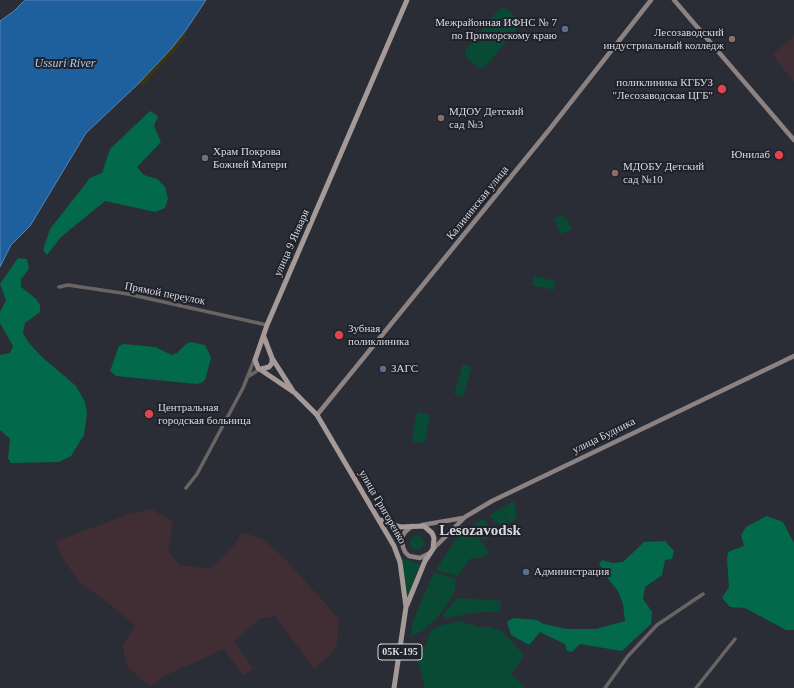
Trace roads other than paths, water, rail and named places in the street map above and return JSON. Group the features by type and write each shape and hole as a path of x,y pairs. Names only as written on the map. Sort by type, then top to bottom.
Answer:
{"main road":[{"name":"улица 9 Января","path":"255,357 267,325 407,0"},
{"name":"Калининская улица","path":"318,415 540,141 651,0"},
{"path":"674,0 794,140"},
{"path":"261,369 269,367 272,363 264,336"},
{"path":"262,352 271,357 295,393 261,369 255,363 255,357 262,352"},
{"name":"улица Будника","path":"406,606 431,551 465,518 492,501 794,356"},
{"name":"улица Григоренко","path":"295,393 318,415 393,544 400,562 406,606 394,688"},
{"path":"378,518 393,526 413,526 465,518"},
{"path":"393,544 402,547 409,556 414,558 425,556 431,551 434,544 432,533 428,529 419,525"},
{"path":"400,562 402,537 404,532 413,526"}],"street":[{"name":"Прямой переулок","path":"59,287 68,285 128,294 267,325"},
{"name":"улица 9 Января","path":"186,488 197,474 248,377 255,357"},
{"path":"248,377 261,369"},
{"path":"605,688 628,656 657,625 703,594"},
{"path":"696,688 735,638"}],"water":[{"name":"Ussuri River","path":"25,0 206,0 171,49 137,85 86,133 30,226 11,245 0,267 0,21 14,11"}],"place":[{"name":"Межрайонная ИФНС № 7 по Приморскому краю","path":"565,29"},
{"name":"Лесозаводский индустриальный колледж","path":"732,39"},
{"name":"поликлиника КГБУЗ \"Лесозаводская ЦГБ\"","path":"722,89"},
{"name":"МДОУ Детский сад №3","path":"441,118"},
{"name":"Юнилаб","path":"779,155"},
{"name":"Храм Покрова Божией Матери","path":"205,158"},
{"name":"МДОБУ Детский сад №10","path":"615,173"},
{"name":"Зубная поликлиника","path":"339,335"},
{"name":"ЗАГС","path":"383,369"},
{"name":"Центральная городская больница","path":"149,414"},
{"name":"Администрация","path":"526,572"}],"district":[{"name":"Lesozavodsk","path":"480,531"}]}
